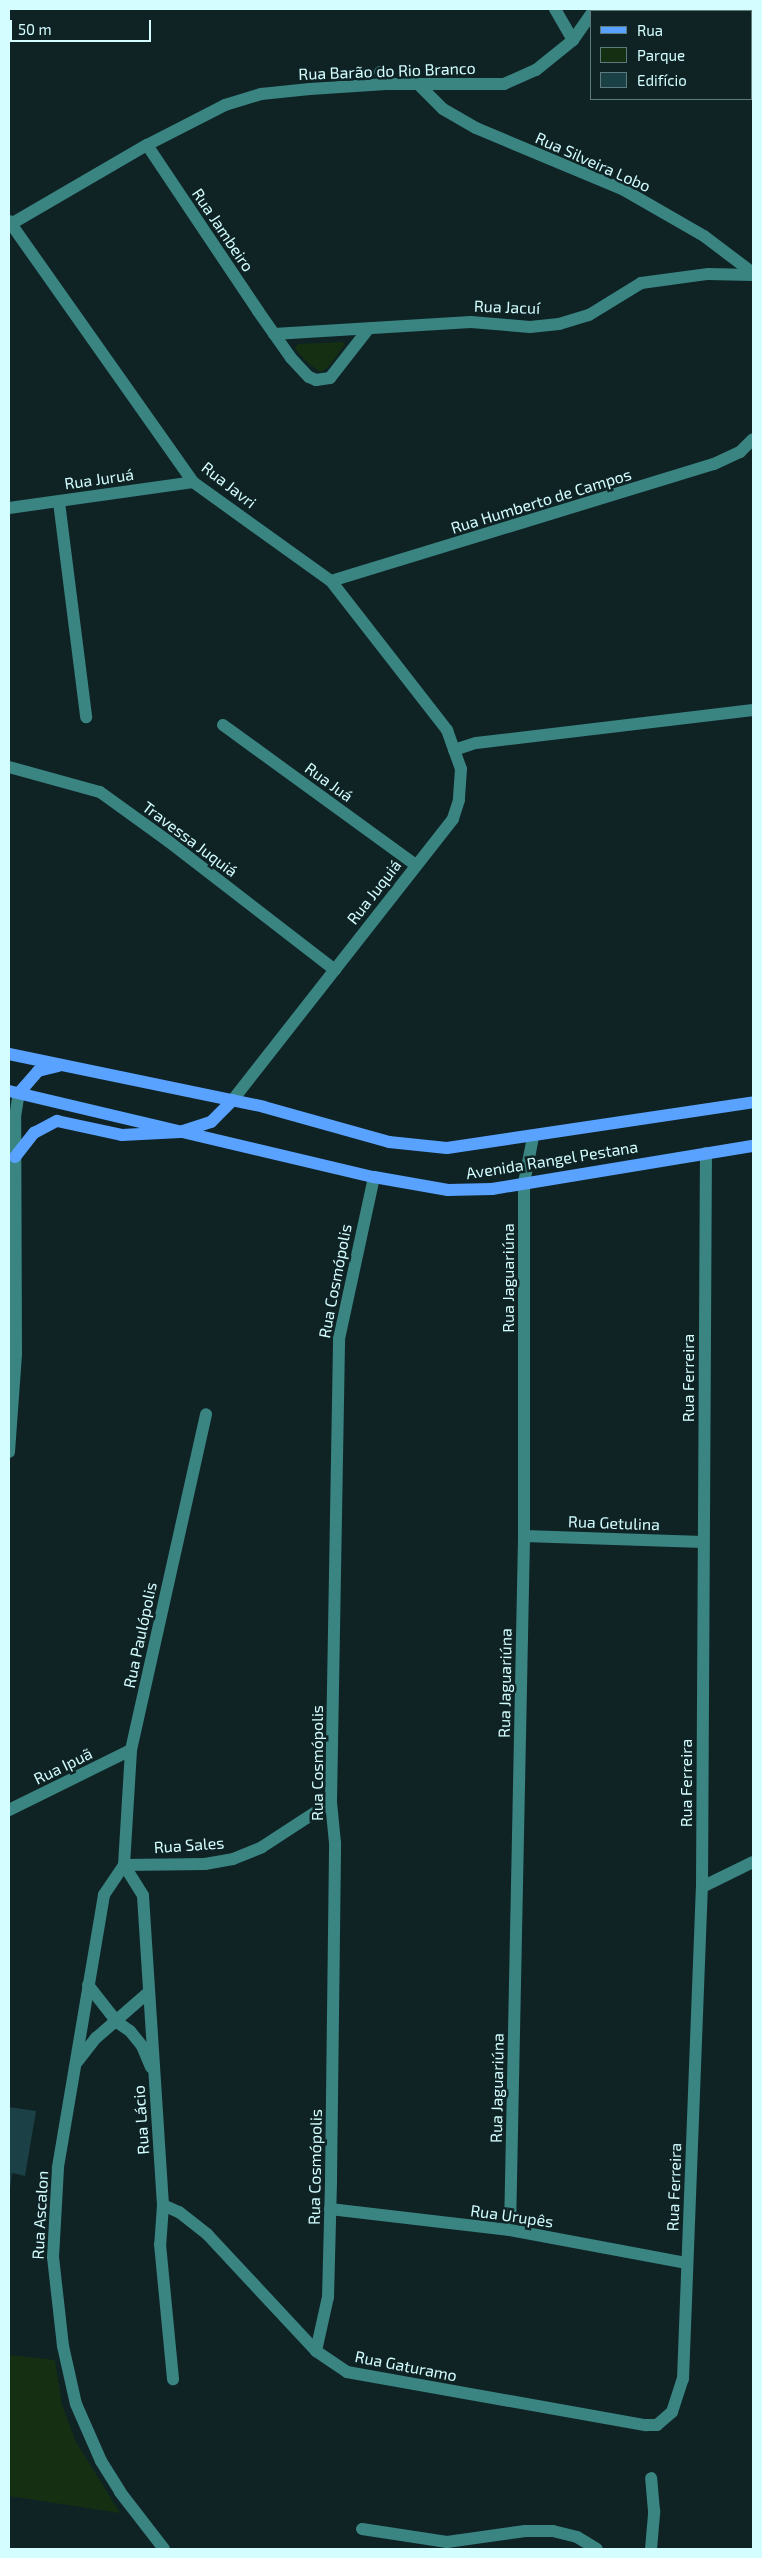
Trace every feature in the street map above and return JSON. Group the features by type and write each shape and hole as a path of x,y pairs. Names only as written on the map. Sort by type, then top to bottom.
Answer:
{"main road":[{"path":"9,1054 233,1100"},
{"path":"14,1092 38,1071 64,1065"},
{"path":"14,1092 180,1132"},
{"path":"15,1157 34,1133 57,1121 122,1136 180,1132 210,1122 233,1100"},
{"name":"Avenida Rangel Pestana","path":"233,1100 389,1142 447,1148 533,1137 753,1102"},
{"name":"Avenida Rangel Pestana","path":"180,1132 426,1188 470,1191 753,1146"}],"street":[{"path":"555,9 573,40"},
{"name":"Rua Barão do Rio Branco","path":"10,223 147,145 224,105 260,94 386,84 504,84 536,70 573,40 590,14"},
{"path":"380,72 386,84"},
{"name":"Rua Silveira Lobo","path":"418,84 451,114 476,128 624,190 704,236 753,274"},
{"name":"Rua Jambeiro","path":"147,145 274,334 304,372 316,380 323,381 337,371 369,328"},
{"name":"Rua Javri","path":"10,223 193,482 331,581 447,730 454,750"},
{"name":"Rua Jacuí","path":"274,334 471,322 530,327 559,324 589,315 640,283 708,274 753,274"},
{"name":"Rua Humberto de Campos","path":"331,581 714,464 740,452 753,439"},
{"name":"Rua Juruá","path":"9,508 193,482"},
{"path":"59,502 86,717"},
{"path":"454,750 476,743 753,710"},
{"name":"Rua Juá","path":"223,725 416,864"},
{"name":"Rua Juquiá","path":"233,1100 452,819 459,800 461,768 454,750"},
{"name":"Travessa Juquiá","path":"9,767 100,792 168,840 335,970"},
{"path":"9,1452 15,1157 14,1092"},
{"name":"Rua Jaguariúna","path":"510,2230 524,1536 524,1183 533,1137"},
{"name":"Rua Ferreira","path":"672,2412 683,2379 702,1887 706,1153"},
{"name":"Rua Cosmópolis","path":"316,2351 328,2297 330,2209 335,1843 331,1802 339,1339 374,1177"},
{"name":"Rua Paulópolis","path":"124,1865 132,1750 206,1414"},
{"name":"Rua Getulina","path":"524,1536 703,1542"},
{"name":"Rua Ipuã","path":"9,1810 132,1750"},
{"name":"Rua Sales","path":"124,1865 205,1864 232,1859 262,1846 331,1802"},
{"path":"702,1887 753,1862"},
{"name":"Rua Ascalon","path":"124,1865 104,1895 88,1985 54,2213 53,2257 63,2346 76,2404 88,2435 120,2492 164,2549"},
{"name":"Rua Lácio","path":"124,1865 143,1896 163,2205 160,2244 173,2379"},
{"path":"88,1985 117,2022 130,2031 142,2046 154,2074"},
{"path":"76,2064 96,2038 117,2022 149,1992"},
{"name":"Rua Gaturamo","path":"163,2205 192,2220 316,2351 347,2372 646,2425 657,2425 672,2412"},
{"name":"Rua Urupês","path":"330,2209 510,2230 687,2263"},
{"path":"651,2549 654,2511 652,2478"},
{"path":"362,2529 447,2542 525,2531 553,2531 577,2537 597,2549"}],"green space":[{"path":"343,342 345,344 330,365 321,372 309,364 295,349 298,344"},
{"path":"9,2355 55,2360 62,2405 76,2442 120,2513 9,2496"}],"building":[{"path":"9,2107 36,2111 25,2176 12,2173 10,2189"}]}
